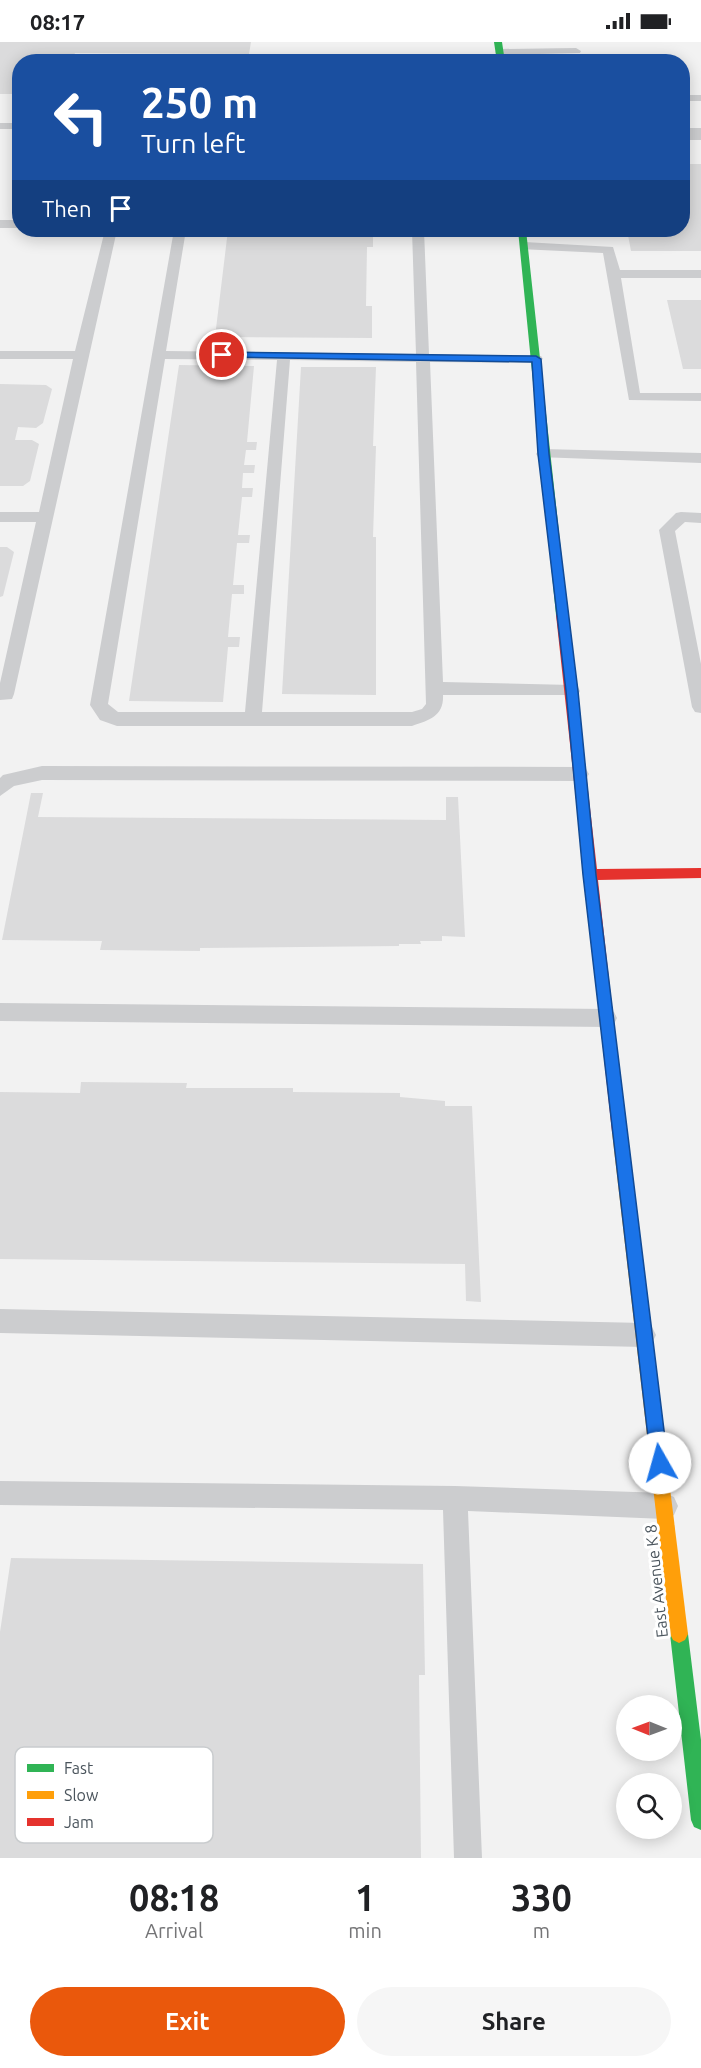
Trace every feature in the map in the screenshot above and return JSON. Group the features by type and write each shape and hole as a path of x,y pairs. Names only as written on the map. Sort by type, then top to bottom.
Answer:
{"street":[{"name":"East Avenue K 8","path":"523,237 536,359 543,454 572,691 589,875 665,1506 692,1680 701,1820"},
{"path":"589,875 701,873"}],"lane":[{"path":"500,52 576,51"},
{"path":"0,694 6,694 109,237"},
{"path":"179,237 99,705 106,715 117,719 412,719 428,714 435,705 425,358 418,237"},
{"path":"524,246 609,250 634,397 701,397"},
{"path":"614,274 701,274"},
{"path":"0,355 81,355"},
{"path":"159,355 536,359"},
{"path":"253,719 284,356"},
{"path":"543,454 701,458"},
{"path":"0,517 45,517"},
{"path":"701,518 681,517 667,530 701,707"},
{"path":"435,688 572,691"},
{"path":"0,789 9,780 42,773 580,774"},
{"path":"0,1012 607,1018"},
{"path":"0,1321 644,1335"},
{"path":"0,1493 455,1498 665,1506"},
{"path":"455,1498 468,1858"}],"building":[{"path":"0,42 251,42 249,54 12,54 12,94 0,94"},
{"path":"690,164 701,164 701,251 631,251 628,237 690,237"},
{"path":"227,237 373,237 373,247 367,247 366,306 372,306 372,338 215,337"},
{"path":"667,300 701,300 701,369 683,369"},
{"path":"179,365 254,366 247,442 257,442 256,450 246,450 244,465 255,465 254,473 243,473 242,488 253,488 252,497 242,497 238,535 250,535 249,543 237,543 233,585 244,585 244,594 232,594 228,637 240,637 239,647 228,647 223,702 129,701"},
{"path":"301,367 376,367 373,537 376,537 376,695 282,694"},
{"path":"0,384 46,385 52,389 43,423 36,428 18,427 15,440 32,440 39,444 30,481 23,486 0,486"},
{"path":"0,547 7,547 14,552 3,596 0,597"},
{"path":"31,793 43,793 38,817 446,820 446,797 458,797 465,937 442,936 442,941 420,941 421,944 399,944 399,946 200,948 200,951 100,950 102,941 2,940"},
{"path":"81,1082 187,1083 186,1088 293,1088 293,1092 400,1093 400,1097 445,1101 445,1106 472,1106 481,1302 466,1301 465,1264 0,1259 0,1092 80,1093"},
{"path":"11,1558 423,1564 425,1675 419,1675 421,1858 0,1858 0,1632"}],"traffic: fast":[{"path":"498,42 500,54"},
{"path":"523,237 562,615"},
{"path":"679,1634 701,1820"}],"traffic: slow":[{"path":"619,1132 679,1634"}],"traffic: jam":[{"path":"562,615 619,1132"},
{"path":"589,875 701,873"}],"route":[{"path":"222,355 536,359 543,454 572,691 589,875 660,1463"}]}
